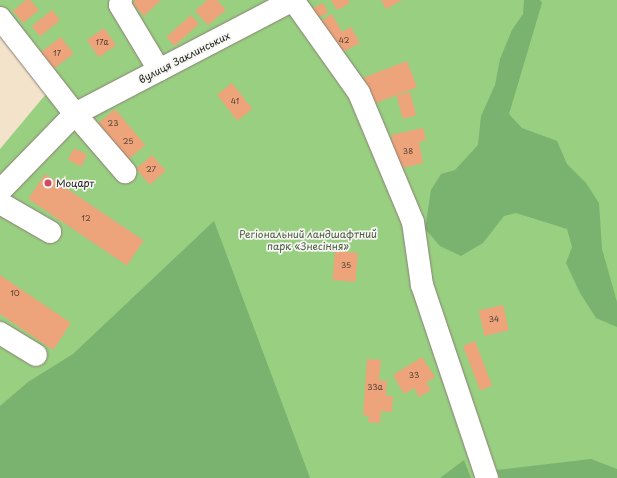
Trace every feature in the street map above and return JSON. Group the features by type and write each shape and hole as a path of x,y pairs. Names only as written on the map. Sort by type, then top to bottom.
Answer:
{"street":[{"path":"121,0 120,4 159,70"},
{"path":"285,2 359,93 413,222 422,285 487,478"},
{"name":"вулиця Заклинських","path":"0,191 75,114 285,2"},
{"path":"0,18 75,114 125,172"},
{"path":"0,203 50,232"},
{"path":"0,333 36,355"}],"green space":[{"name":"Регіональний ландшафтний парк «Знесіння»","path":"0,0 617,0 617,478 0,478 0,149 46,94 0,35"},
{"path":"524,0 540,0 542,3 509,114 522,128 557,141 567,164 586,183 599,203 602,249 617,302 617,327 596,318 580,293 566,263 572,247 567,229 516,213 504,216 483,243 461,256 440,246 425,229 431,190 441,174 455,170 478,145 481,116 495,85 500,59 512,30 523,14"},
{"path":"214,221 310,478 0,478 0,406 28,382 73,354"},
{"path":"591,459 617,469 617,478 500,478 497,470"},
{"path":"464,460 471,478 440,478"}],"building":[{"path":"26,0 30,0 39,10 23,23 13,11"},
{"path":"136,0 161,0 144,16 132,3"},
{"path":"207,0 217,0 226,10 208,25 195,11"},
{"path":"331,0 348,0 350,3 337,10"},
{"path":"381,0 402,0 386,9"},
{"path":"323,3 328,13 316,19 311,9"},
{"path":"52,10 60,20 40,36 32,26"},
{"path":"332,14 342,32 351,27 360,43 337,55 319,22"},
{"path":"191,15 199,24 175,46 166,37"},
{"path":"104,28 116,45 99,57 87,40"},
{"path":"61,37 74,54 53,69 40,53"},
{"path":"407,61 417,87 374,104 364,77"},
{"path":"232,83 252,109 237,121 217,95"},
{"path":"410,92 416,115 403,119 396,96"},
{"path":"115,109 145,145 128,159 98,123"},
{"path":"423,128 426,140 419,142 423,163 398,169 391,135"},
{"path":"74,148 87,155 81,167 68,159"},
{"path":"152,155 166,171 150,185 136,169"},
{"path":"45,174 144,241 127,265 28,199"},
{"path":"335,251 358,253 355,282 332,280"},
{"path":"0,275 71,323 53,350 0,314"},
{"path":"503,305 509,330 484,336 479,311"},
{"path":"475,341 492,386 480,390 463,346"},
{"path":"422,357 435,377 426,383 431,390 419,397 414,388 404,394 393,375"},
{"path":"367,359 381,360 379,380 387,381 386,396 393,396 392,412 381,411 380,423 368,422 369,416 363,415"}],"place":[{"name":"Моцарт","path":"48,183"}]}
